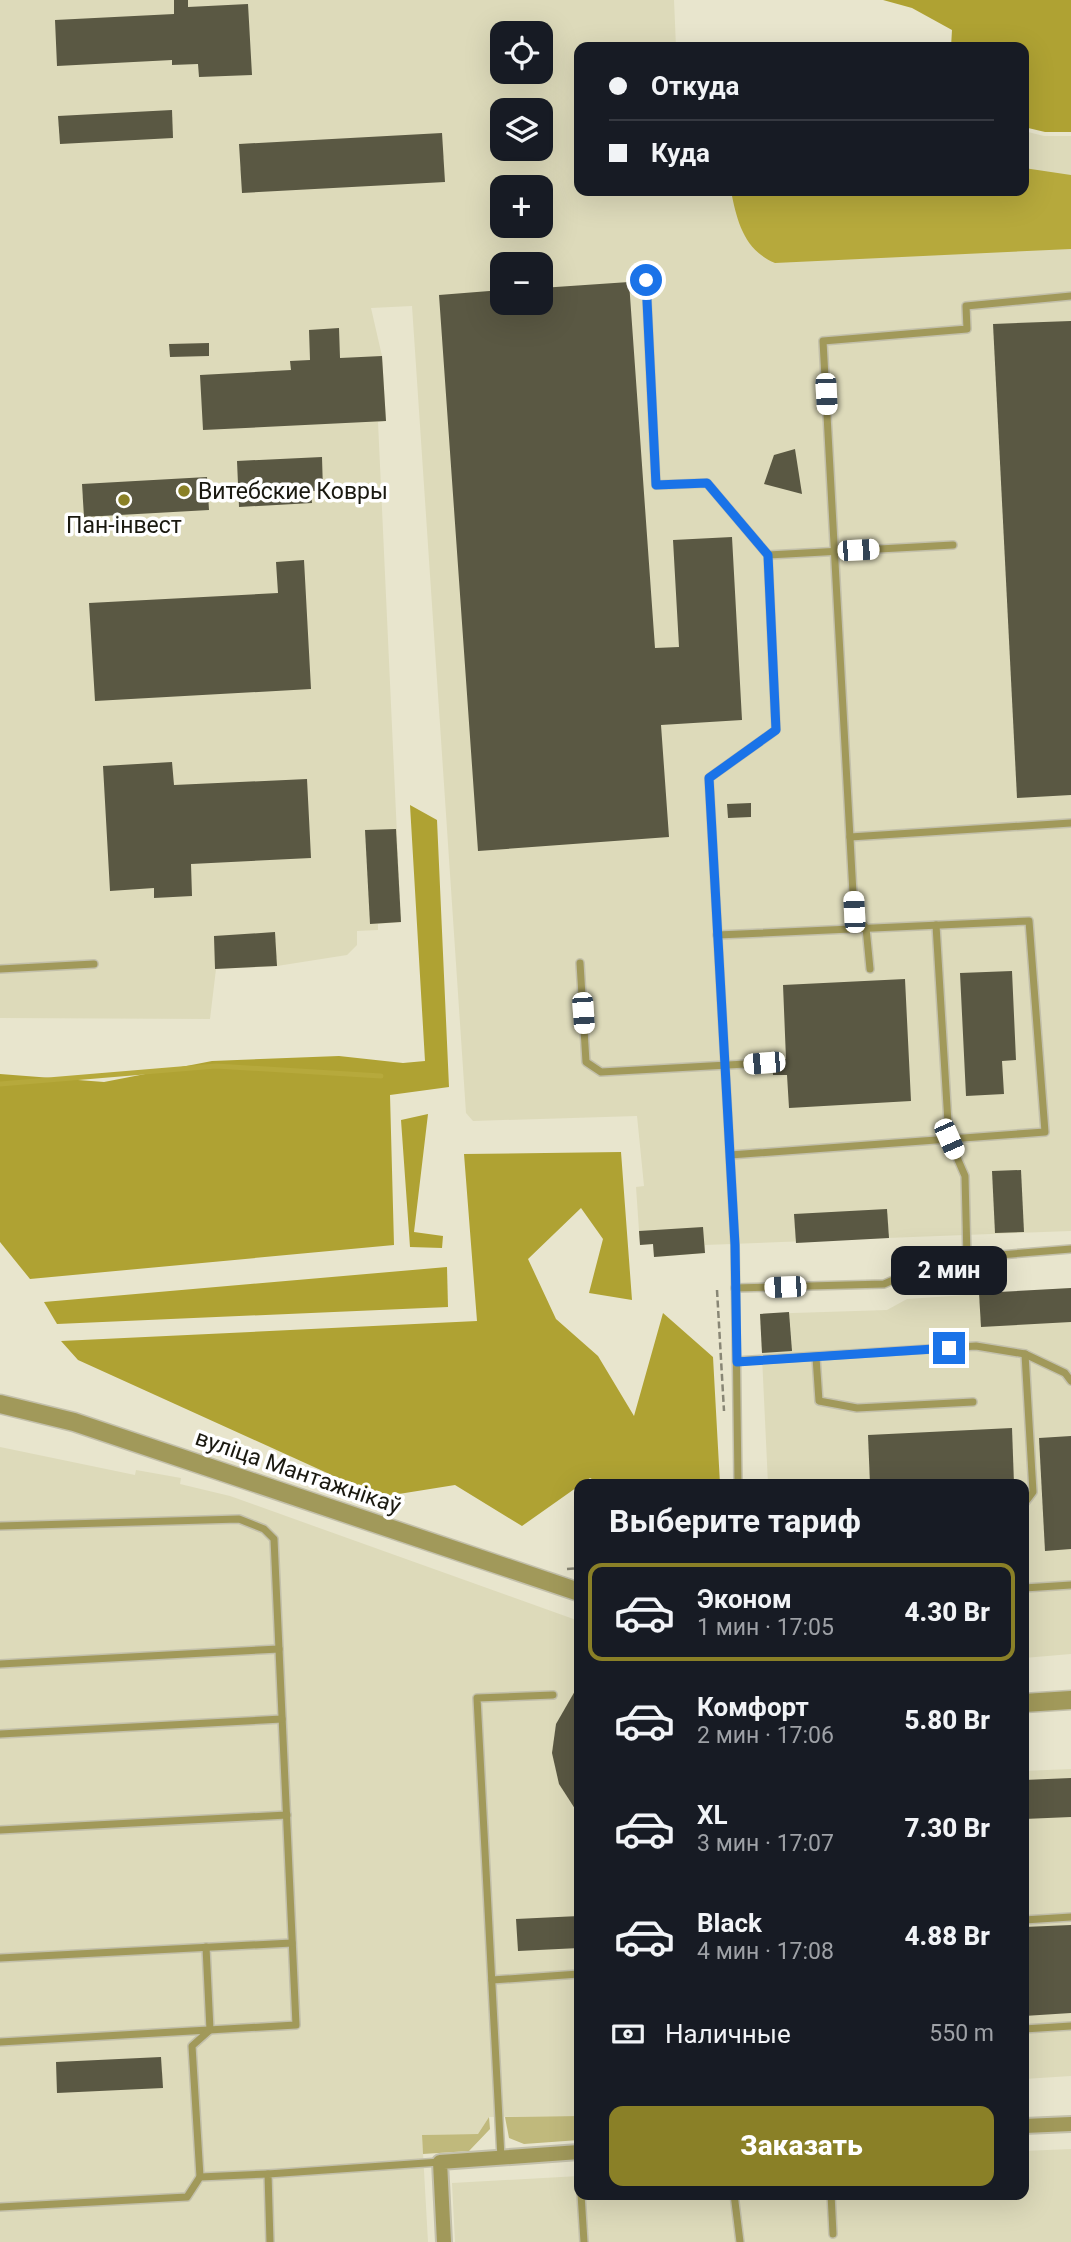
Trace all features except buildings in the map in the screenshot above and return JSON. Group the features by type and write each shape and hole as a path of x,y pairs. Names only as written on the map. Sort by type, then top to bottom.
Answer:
{"street":[{"name":"вуліца Мантажнікаў","path":"0,1404 74,1422 574,1589"},
{"path":"1029,1703 1071,1700"},
{"path":"1029,2126 1071,2124"},
{"path":"444,2242 440,2162 574,2152"}],"lane":[{"path":"646,280 656,485 707,483 768,555 776,730 709,778 736,1288 738,1479"},
{"path":"870,969 866,928 854,912 823,341 967,329 966,306 1071,296"},
{"path":"768,555 953,545"},
{"path":"850,837 1071,823"},
{"path":"718,935 1029,921 1045,1132 730,1155"},
{"path":"936,925 949,1139 965,1176 967,1258"},
{"path":"580,963 586,1062 601,1072 764,1063"},
{"path":"0,969 94,964"},
{"path":"736,1288 884,1284 939,1260 1071,1249"},
{"path":"737,1362 976,1346 1025,1354 1065,1373 1071,1381"},
{"path":"1025,1354 1033,1492 1029,1497"},
{"path":"816,1357 819,1401 858,1408 973,1402"},
{"path":"0,1526 239,1519 264,1529 274,1539 296,2025 0,2042"},
{"path":"1029,1588 1071,1585"},
{"path":"0,1664 279,1648"},
{"path":"501,2158 477,1698 553,1695"},
{"path":"0,1734 282,1719"},
{"path":"0,1830 286,1815"},
{"path":"1029,1920 1071,1917"},
{"path":"0,1958 292,1943"},
{"path":"206,1947 210,2030"},
{"path":"492,1980 574,1974"},
{"path":"1029,2029 1071,2026"},
{"path":"0,2207 187,2197 200,2178 192,2046 210,2030"},
{"path":"200,2178 440,2162"},
{"path":"268,2174 270,2242"},
{"path":"581,2200 584,2242"},
{"path":"735,2200 740,2242"},
{"path":"831,2200 833,2234"}],"path":[{"path":"717,1290 724,1415"}],"shaded area":[{"path":"0,0 674,0 676,42 574,42 574,196 1029,196 1029,132 1044,136 1071,136 1071,1231 705,1245 705,1253 654,1257 653,1244 640,1245 636,1187 644,1186 637,1116 473,1121 466,1113 412,306 371,308 382,356 386,421 378,422 401,922 378,924 378,930 357,931 357,945 347,955 277,966 216,969 210,1019 0,1018"},
{"path":"883,0 1071,0 1071,132 1045,132 1029,128 1029,42 951,42 952,30 912,8"},
{"path":"1029,169 1071,175 1071,249 775,263 764,257 749,242 736,213 732,196 1029,196"},
{"path":"410,805 437,820 449,1087 390,1095 394,1245 30,1279 0,1242 0,1074 104,1082 212,1061 339,1056 403,1063 425,1061"},
{"path":"428,1114 414,1232 443,1236 442,1248 410,1247 401,1120"},
{"path":"621,1152 632,1300 589,1293 603,1239 581,1208 528,1259 556,1319 598,1356 634,1416 663,1313 713,1357 720,1479 574,1479 574,1489 522,1526 455,1485 380,1497 78,1360 61,1341 477,1321 464,1154"},
{"path":"447,1267 448,1307 57,1324 44,1302"},
{"path":"1071,1288 1071,1654 1029,1658 1029,1479 768,1479 760,1314 887,1310 907,1299"},
{"path":"0,1447 135,1475 136,1470 181,1478 180,1484 230,1496 574,1619 574,2116 489,2117 478,2134 422,2135 428,2242 0,2242"},
{"path":"1071,1769 1071,2076 1029,2079 1029,1771"},
{"path":"574,2116 574,2140 524,2144 509,2138 505,2117"},
{"path":"489,2117 490,2129 469,2151 423,2154 422,2135 478,2134"},
{"path":"1071,2149 1071,2242 455,2242 452,2183 574,2176 574,2200 1029,2200 1029,2151"}],"waterway":[{"path":"0,1084 216,1066 381,1076"}],"place":[{"name":"Витебские Ковры","path":"184,491"},
{"name":"Пан-інвест","path":"124,500"}],"route":[{"path":"646,280 656,485 707,483 768,555 776,730 709,778 735,1245 737,1362 949,1348"}]}
